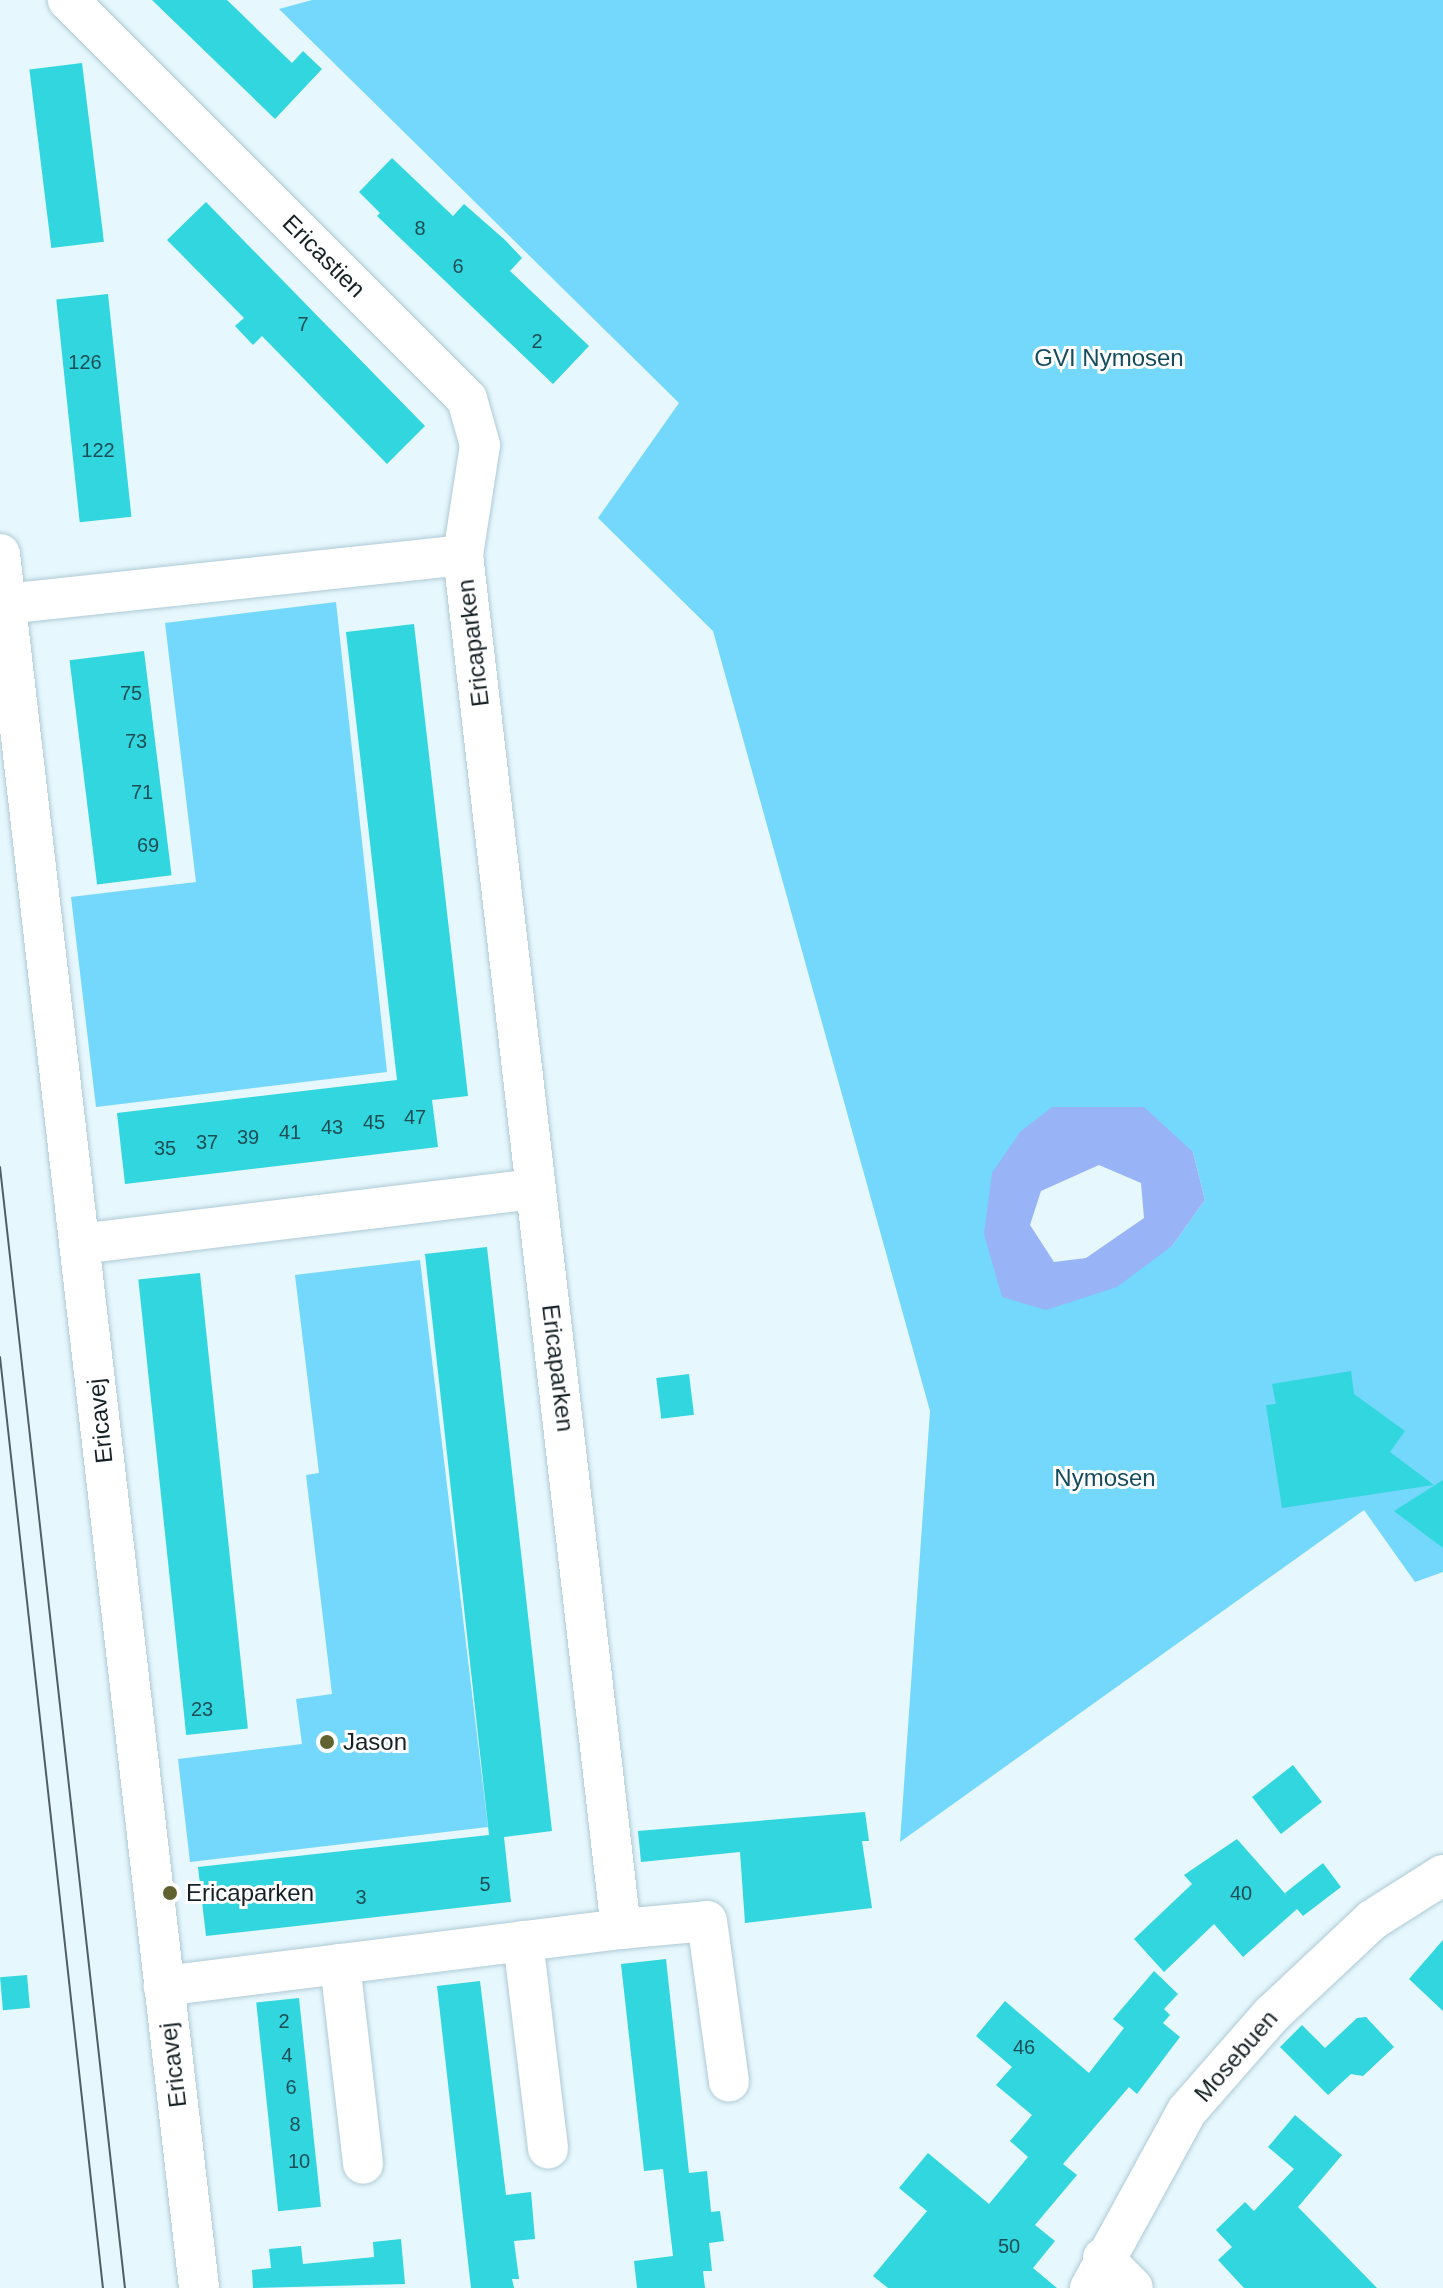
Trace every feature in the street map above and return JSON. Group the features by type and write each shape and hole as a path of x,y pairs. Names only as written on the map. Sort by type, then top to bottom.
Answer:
{"street":[{"name":"Ericastien","path":"68,0 467,399 480,445 463,555"},
{"name":"Ericavej","path":"0,554 199,2288"},
{"name":"Ericaparken","path":"5,604 463,555 621,1929"},
{"path":"80,1244 536,1189"},
{"name":"Mosebuen","path":"1096,2273 1187,2111 1272,2014 1372,1920 1443,1875"},
{"path":"164,1986 707,1921 729,2081"},
{"path":"523,1941 548,2148"},
{"path":"340,1964 363,2164"},
{"path":"1096,2273 1133,2288"}],"green space":[{"path":"312,0 1443,0 1443,1572 1415,1582 1364,1510 900,1842 930,1411 713,631 598,518 679,403 279,9","holes":["1052,1107 1093,1108 1193,1152 1205,1200 1172,1246 1003,1297"]},
{"path":"336,602 387,1072 96,1107 71,897 196,882 165,623"},
{"path":"420,1260 488,1827 190,1862 178,1759 302,1744 296,1699 332,1694 306,1475 319,1473 295,1275"}],"shaded area":[{"path":"1052,1107 1144,1107 1193,1152 1205,1200 1172,1246 1117,1287 1046,1310 1002,1297 984,1234 992,1173 1020,1132","holes":["1099,1165 1141,1183 1144,1218 1086,1258 1054,1262 1030,1225 1041,1191"]}],"building":[{"path":"152,0 227,0 292,63 303,51 322,69 275,119"},
{"path":"82,63 104,242 51,248 29,69"},
{"path":"392,158 453,216 464,204 505,240 522,258 510,271 589,346 553,384 377,216 380,213 359,192"},
{"path":"206,202 425,426 387,464 262,336 253,345 235,326 244,318 167,240"},
{"path":"108,294 131,517 80,522 56,299"},
{"path":"414,624 468,1096 432,1100 438,1147 125,1184 117,1113 397,1080 346,632"},
{"path":"144,651 172,875 97,884 70,660"},
{"path":"487,1247 552,1831 504,1837 511,1902 206,1936 198,1867 489,1835 425,1254"},
{"path":"200,1273 248,1728 186,1735 138,1279"},
{"path":"1351,1371 1354,1394 1405,1431 1390,1452 1434,1485 1282,1508 1266,1405 1276,1404 1272,1384"},
{"path":"689,1374 694,1415 661,1419 656,1378"},
{"path":"1443,1480 1443,1548 1394,1511"},
{"path":"1293,1765 1322,1802 1281,1834 1252,1797"},
{"path":"865,1812 869,1841 862,1841 872,1908 745,1923 740,1852 641,1862 638,1831"},
{"path":"1237,1839 1289,1898 1285,1893 1323,1863 1341,1887 1303,1916 1297,1909 1243,1957 1214,1924 1164,1972 1134,1939 1192,1884 1184,1875"},
{"path":"1443,1940 1443,2011 1409,1979"},
{"path":"666,1959 689,2173 707,2171 711,2212 720,2211 724,2241 709,2243 712,2271 703,2271 705,2288 637,2288 634,2261 673,2256 663,2169 644,2171 621,1964"},
{"path":"1154,1971 1178,1994 1164,2009 1170,2015 1163,2023 1180,2037 1137,2094 1129,2087 1063,2164 1077,2175 1035,2225 1055,2241 1033,2268 1057,2288 888,2288 873,2276 927,2211 899,2188 928,2153 989,2204 1028,2157 1010,2141 1032,2115 996,2085 1012,2067 976,2036 1005,2001 1089,2073 1124,2028 1113,2019"},
{"path":"27,1975 30,2008 3,2010 0,1977"},
{"path":"480,1981 506,2195 531,2192 535,2239 514,2241 519,2279 512,2279 514,2288 471,2288 437,1986"},
{"path":"299,1998 321,2207 278,2211 256,2002"},
{"path":"1366,2017 1394,2047 1363,2076 1351,2074 1328,2095 1280,2047 1302,2025 1325,2048 1357,2018"},
{"path":"1295,2115 1342,2155 1298,2207 1377,2288 1244,2288 1218,2260 1232,2247 1216,2230 1245,2202 1254,2211 1294,2169 1268,2147"},
{"path":"401,2239 405,2284 253,2288 252,2270 271,2268 269,2249 301,2246 303,2264 374,2257 373,2242"}],"tram line":[{"path":"0,1167 125,2288"},
{"path":"0,1357 103,2288"}],"place":[{"name":"Jason","path":"327,1742"},
{"name":"Ericaparken","path":"170,1893"}],"park label":[{"name":"GVI Nymosen","path":"1109,358"},
{"name":"Nymosen","path":"1105,1478"}]}
